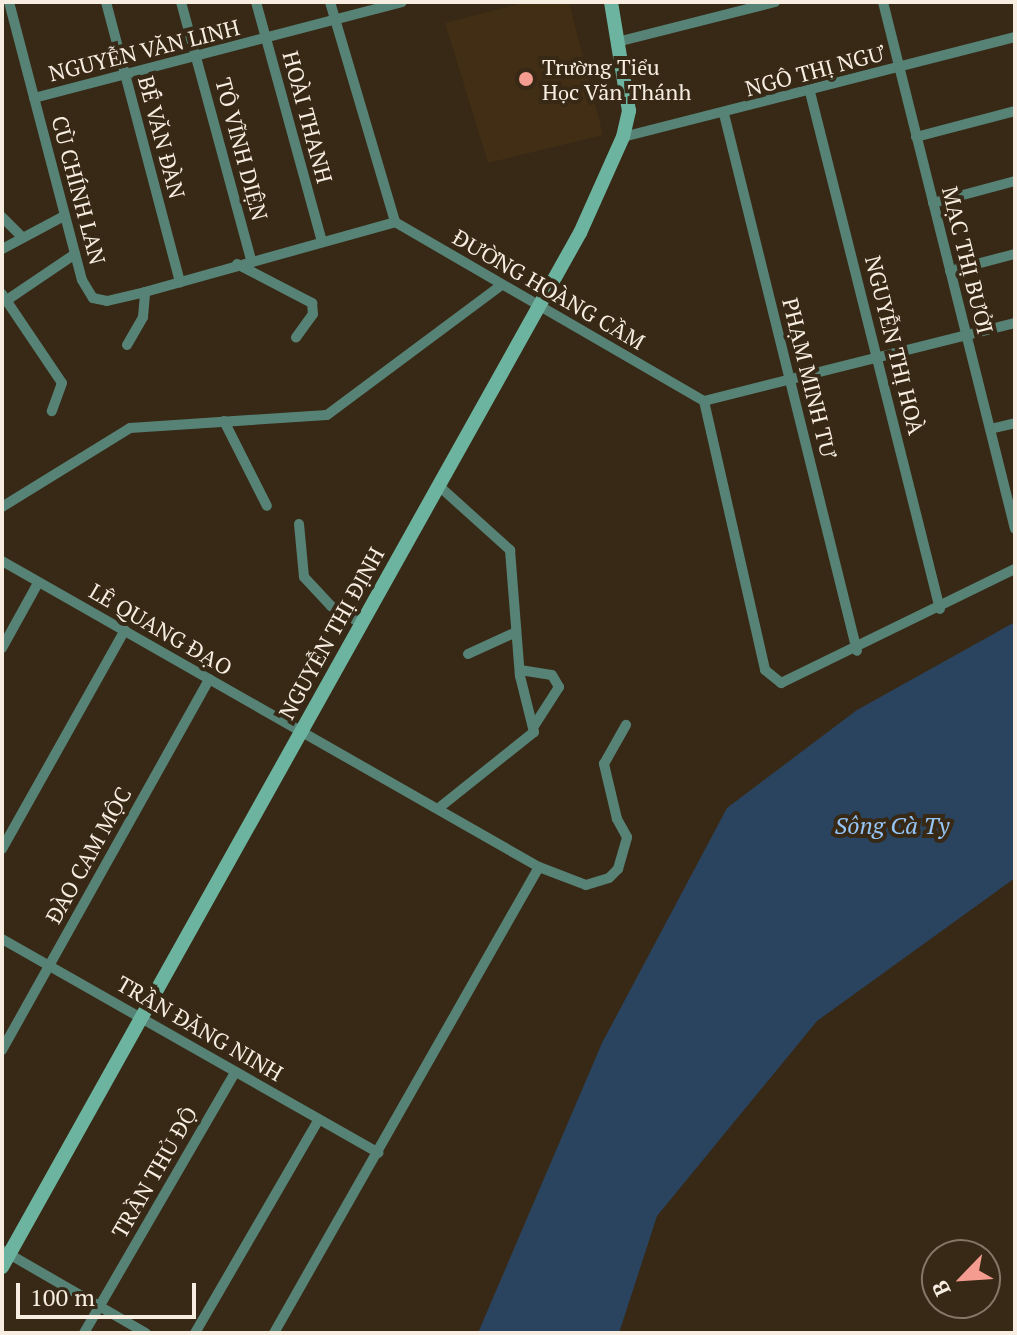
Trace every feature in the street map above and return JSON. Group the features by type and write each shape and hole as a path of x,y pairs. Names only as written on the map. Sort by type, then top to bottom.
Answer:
{"street":[{"name":"CÙ CHÍNH LAN","path":"9,2 64,216 88,294 107,301 145,292"},
{"name":"BẾ VĂN ĐÀN","path":"106,2 180,282"},
{"name":"TÔ VĨNH DIỆN","path":"181,2 251,260"},
{"name":"HOÀI THANH","path":"256,2 322,242"},
{"path":"127,345 143,317 145,292 395,222 330,2"},
{"name":"NGUYỄN VĂN LINH","path":"34,98 197,58 402,2"},
{"name":"NGUYỄN THỊ ĐỊNH","path":"4,1257 144,1020 580,233 623,137 629,111 621,41 611,2"},
{"path":"621,41 775,2"},
{"name":"MẠC THỊ BƯỞI","path":"883,2 1015,529"},
{"name":"NGÔ THỊ NGƯ","path":"623,137 724,114 1015,37"},
{"name":"NGUYỄN THỊ HOÀ","path":"810,92 940,609"},
{"path":"916,137 1015,111"},
{"name":"PHẠM MINH TƯ","path":"724,114 857,651"},
{"path":"933,203 1015,181"},
{"path":"2,249 64,216"},
{"path":"2,217 22,237"},
{"name":"ĐƯỜNG HOÀNG CẦM","path":"395,222 500,286 704,401"},
{"path":"52,411 61,398 62,383 5,297 75,254"},
{"path":"950,271 1015,254"},
{"path":"237,264 312,303 313,314 296,337"},
{"path":"2,507 121,431 327,415 500,286"},
{"path":"1015,323 704,401 765,670 781,683 857,651 1015,569"},
{"path":"224,421 267,506"},
{"path":"990,429 1015,423"},
{"path":"439,486 510,550 520,670 534,726"},
{"path":"299,524 304,577 331,606 362,624"},
{"name":"LÊ QUANG ĐẠO","path":"2,561 440,807 539,867 586,885 609,878 618,869 627,837 617,819 604,764 626,725"},
{"path":"2,648 38,583"},
{"path":"2,849 125,630"},
{"path":"468,654 516,632"},
{"path":"440,807 529,738 559,687 552,675 520,670"},
{"name":"ĐÀO CAM MỘC","path":"2,1050 209,679"},
{"path":"274,1333 539,867"},
{"name":"TRẦN ĐĂNG NINH","path":"2,939 378,1153"},
{"name":"TRẦN THỦ ĐỘ","path":"84,1333 235,1072"},
{"path":"195,1333 319,1119"},
{"path":"4,1257 146,1333"}],"shaded area":[{"name":"Trường Tiểu Học Văn Thánh","path":"527,2 569,2 603,135 488,163 445,23"}],"water":[{"name":"Sông Cà Ty","path":"1015,622 1015,878 817,1021 657,1216 619,1333 478,1333 602,1043 727,808 857,710"}],"place":[{"name":"Trường Tiểu Học Văn Thánh","path":"526,79"}]}
